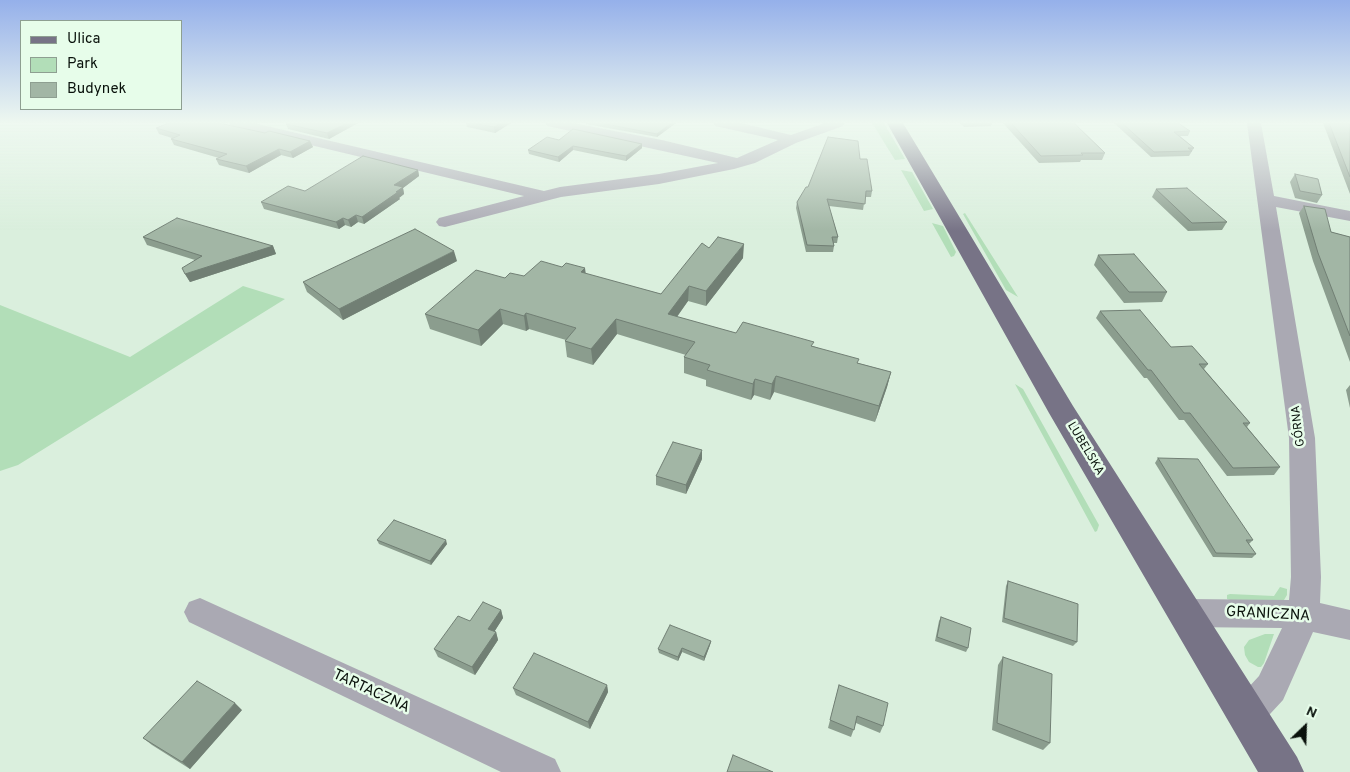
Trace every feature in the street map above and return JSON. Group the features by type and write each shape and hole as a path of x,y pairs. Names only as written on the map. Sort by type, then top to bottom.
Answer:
{"main road":[{"name":"LUBELSKA","path":"916,159 1063,413 1186,613 1246,716 1282,772"}],"street":[{"path":"393,159 541,196"},
{"path":"721,159 738,163"},
{"path":"445,222 541,196 695,173 747,159"},
{"name":"GÓRNA","path":"1246,716 1271,688 1304,616 1306,577 1302,438 1260,159"},
{"path":"1266,200 1350,216"},
{"name":"TARTACZNA","path":"200,612 542,772"},
{"name":"GRANICZNA","path":"1186,613 1304,616 1338,621 1350,625"}],"green space":[{"path":"901,170 912,172 933,209 924,211"},
{"path":"965,213 1018,297 1006,290 963,214"},
{"path":"932,223 943,226 956,252 954,256 951,257"},
{"path":"243,286 285,299 18,465 0,471 0,305 130,357"},
{"path":"1015,384 1023,389 1099,525 1097,531 1095,532"},
{"path":"1280,587 1287,589 1287,595 1284,600 1279,602 1235,602 1227,599 1227,595 1230,594 1274,596"},
{"path":"1265,634 1274,634 1264,663 1261,667 1258,667 1249,662 1245,655 1244,647 1249,640"}],"building":[{"path":"216,159 260,159 246,166"},
{"path":"358,159 375,159 418,170 394,185 403,187 396,192 398,192 362,217 356,215 348,220 343,218 336,222 261,202 288,186 305,191"},
{"path":"819,159 867,159 872,191 866,191 865,204 827,199 838,237 832,237 834,246 807,245 797,202 806,187 808,187"},
{"path":"1343,159 1350,159 1350,177"},
{"path":"1295,174 1318,179 1322,195 1300,191"},
{"path":"1187,188 1227,222 1192,223 1156,189"},
{"path":"1304,206 1325,209 1331,232 1350,237 1350,336 1318,253"},
{"path":"177,218 273,246 185,274 182,268 202,256 143,237"},
{"path":"415,229 454,251 339,309 303,282"},
{"path":"718,237 744,244 706,291 689,286 668,314 736,333 743,322 814,342 811,346 859,359 857,363 891,372 879,406 776,376 772,384 755,379 753,384 707,370 710,365 684,357 695,342 616,319 591,349 565,341 576,328 526,313 524,316 500,309 478,330 425,314 476,270 505,278 510,273 524,276 541,261 562,267 566,263 585,268 581,272 661,294 702,243 709,248"},
{"path":"1134,254 1167,292 1129,292 1098,255"},
{"path":"1140,310 1171,347 1192,346 1208,364 1199,364 1250,423 1243,423 1280,467 1233,468 1190,413 1184,413 1151,370 1148,370 1100,311"},
{"path":"673,442 702,450 686,485 656,476"},
{"path":"1158,458 1198,459 1253,540 1246,540 1256,554 1216,553"},
{"path":"394,520 446,540 430,561 377,540"},
{"path":"1008,581 1078,604 1077,642 1004,618"},
{"path":"483,602 501,610 488,629 496,632 472,667 434,649 458,616 470,621"},
{"path":"941,617 971,628 968,648 937,637"},
{"path":"670,625 711,641 704,657 682,648 678,657 658,649"},
{"path":"534,653 607,685 588,722 513,688"},
{"path":"1003,657 1052,674 1050,743 997,723"},
{"path":"197,681 235,703 182,762 143,738"},
{"path":"839,685 888,703 883,726 857,716 854,730 830,720"},
{"path":"733,755 773,772 727,772"}]}
